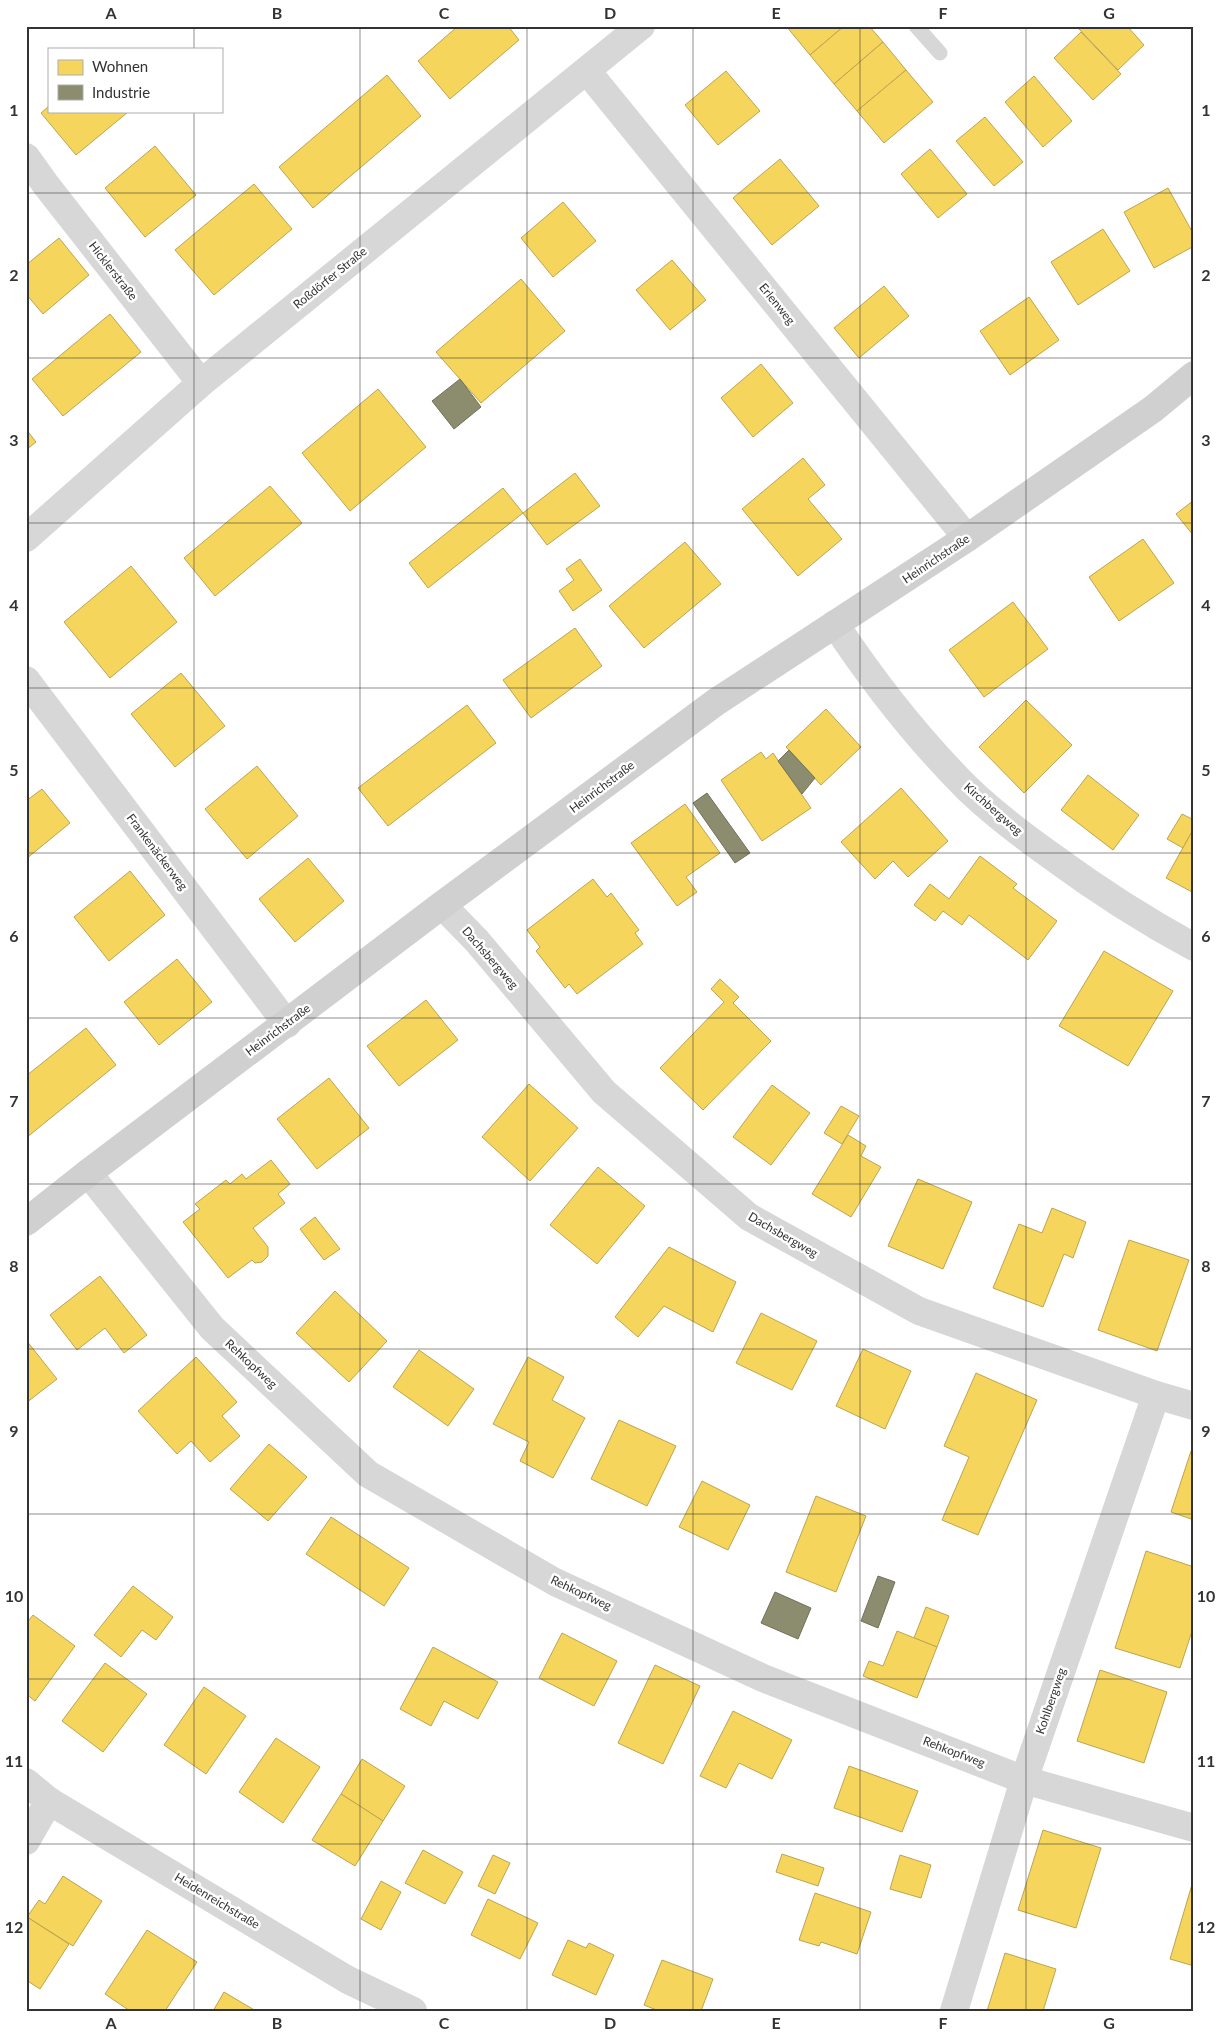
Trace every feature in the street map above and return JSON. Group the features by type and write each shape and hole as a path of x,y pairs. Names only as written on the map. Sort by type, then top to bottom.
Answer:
{"main road":[{"name":"Heinrichstraße","path":"26,1222 442,905 716,702 967,538 1153,409 1194,374"}],"street":[{"name":"Roßdörfer Straße","path":"26,538 200,384 641,26"},
{"name":"Erlenweg","path":"587,71 967,538"},
{"name":"Hicklerstraße","path":"26,157 200,384"},
{"name":"Kirchbergweg","path":"835,624 864,667 922,739 969,790 1022,834 1092,886 1194,947"},
{"name":"Frankenäckerweg","path":"26,680 287,1024"},
{"name":"Dachsbergweg","path":"442,905 477,941 604,1092 749,1217 919,1311 1194,1406"},
{"name":"Rehkopfweg","path":"88,1173 212,1328 368,1474 555,1582 763,1678 1024,1780 1194,1828"},
{"name":"Kohlbergweg","path":"954,2011 1024,1780 1156,1394"},
{"name":"Heidenreichstraße","path":"26,1782 49,1801 348,1980 413,2011"},
{"path":"26,1841 49,1801"}],"lane":[{"path":"916,26 940,53"}],"building: Wohnen":[{"path":"458,26 508,26 519,40 450,99 418,61"},
{"path":"786,26 844,26 810,55"},
{"path":"844,26 869,26 883,42 834,84 810,55"},
{"path":"1079,26 1127,26 1144,45 1118,70 1078,28"},
{"path":"1081,32 1121,74 1093,100 1054,58"},
{"path":"883,42 906,70 857,111 834,84"},
{"path":"906,70 933,102 884,143 857,111"},
{"path":"726,71 760,111 718,145 685,105"},
{"path":"387,75 421,116 313,208 279,167"},
{"path":"1034,76 1072,121 1043,147 1005,102"},
{"path":"48,107 48,112 128,112 76,155 41,113"},
{"path":"985,117 1023,162 994,186 956,141"},
{"path":"155,146 196,195 145,237 105,188"},
{"path":"930,149 967,194 938,218 901,174"},
{"path":"780,159 819,206 772,245 733,198"},
{"path":"254,184 292,229 214,295 175,250"},
{"path":"1168,188 1194,235 1194,246 1154,268 1124,212"},
{"path":"563,202 596,241 553,277 521,238"},
{"path":"1103,229 1130,271 1078,305 1051,262"},
{"path":"59,238 89,275 43,314 26,294 26,265"},
{"path":"672,260 706,300 670,330 636,290"},
{"path":"521,279 565,331 481,403 436,352"},
{"path":"884,286 909,316 859,358 834,328"},
{"path":"1029,297 1059,340 1010,375 980,331"},
{"path":"110,314 141,352 63,416 32,379"},
{"path":"761,364 793,403 753,437 721,398"},
{"path":"378,389 426,447 350,511 302,453"},
{"path":"26,429 36,442 26,450"},
{"path":"803,458 825,485 808,499 842,539 798,576 742,509"},
{"path":"575,473 600,506 547,545 523,513"},
{"path":"270,486 302,523 215,596 184,558"},
{"path":"503,488 523,513 428,588 409,563"},
{"path":"1194,500 1194,536 1176,514"},
{"path":"1143,539 1174,583 1119,621 1089,577"},
{"path":"685,542 721,584 644,648 609,606"},
{"path":"580,559 602,590 573,611 559,591 574,580 566,569"},
{"path":"131,566 177,622 110,678 64,622"},
{"path":"1013,602 1048,649 984,697 949,650"},
{"path":"575,628 602,666 531,718 503,680"},
{"path":"181,673 225,726 175,767 131,714"},
{"path":"1026,700 1072,745 1024,793 979,747"},
{"path":"467,705 496,743 388,826 358,788"},
{"path":"826,709 861,747 821,785 786,747"},
{"path":"761,752 766,759 773,753 811,808 762,841 721,780"},
{"path":"257,766 298,816 247,859 205,809"},
{"path":"1088,775 1139,815 1113,850 1061,810"},
{"path":"901,788 948,841 908,877 893,861 875,879 841,842"},
{"path":"42,789 70,823 26,859 26,801"},
{"path":"685,804 720,853 686,877 697,892 677,906 631,843"},
{"path":"1182,814 1194,820 1194,828 1183,848 1167,839"},
{"path":"1194,828 1194,893 1166,878"},
{"path":"980,856 1017,884 1013,888 1057,921 1028,960 969,915 962,925 943,911 935,921 914,905 930,884 949,899"},
{"path":"308,858 344,901 295,942 259,899"},
{"path":"130,871 165,915 109,961 74,917"},
{"path":"593,879 607,897 611,893 639,930 635,933 643,944 577,994 569,984 565,988 536,951 540,947 527,930"},
{"path":"1104,951 1173,991 1128,1066 1059,1026"},
{"path":"177,959 212,1002 159,1045 124,1002"},
{"path":"720,979 739,997 733,1003 771,1041 703,1110 660,1068 724,1002 711,989"},
{"path":"426,1000 458,1040 399,1086 367,1046"},
{"path":"86,1028 116,1065 26,1138 26,1076"},
{"path":"329,1078 369,1128 317,1169 277,1119"},
{"path":"529,1084 578,1128 530,1181 482,1137"},
{"path":"772,1085 810,1113 771,1165 733,1137"},
{"path":"841,1106 859,1116 842,1144 824,1133"},
{"path":"848,1135 866,1146 861,1156 881,1167 851,1217 812,1194"},
{"path":"271,1160 290,1184 278,1194 285,1203 253,1228 268,1247 268,1256 262,1262 255,1263 252,1260 228,1278 183,1222 200,1209 195,1204 226,1180 230,1184 242,1174 246,1179"},
{"path":"598,1167 645,1206 597,1264 550,1225"},
{"path":"918,1179 972,1202 943,1269 888,1246"},
{"path":"1052,1208 1086,1222 1073,1258 1064,1254 1043,1307 993,1288 1019,1224 1042,1233"},
{"path":"315,1217 340,1249 324,1260 300,1229"},
{"path":"1129,1240 1189,1260 1157,1351 1098,1330"},
{"path":"669,1247 736,1282 713,1332 664,1306 638,1337 615,1317"},
{"path":"100,1276 147,1335 124,1353 105,1328 77,1350 50,1315"},
{"path":"335,1291 387,1341 349,1382 296,1333"},
{"path":"761,1313 817,1341 792,1390 736,1363"},
{"path":"26,1340 57,1379 26,1403"},
{"path":"863,1349 911,1371 885,1429 836,1406"},
{"path":"419,1350 474,1389 448,1426 393,1387"},
{"path":"196,1357 237,1402 222,1416 240,1436 210,1462 191,1441 177,1454 138,1411"},
{"path":"528,1357 564,1377 552,1400 585,1418 553,1478 520,1461 529,1442 493,1424"},
{"path":"976,1373 1037,1400 978,1535 942,1520 969,1457 944,1446"},
{"path":"619,1420 676,1446 647,1506 591,1479"},
{"path":"269,1444 307,1477 268,1521 230,1489"},
{"path":"1191,1451 1194,1452 1194,1520 1171,1512"},
{"path":"702,1481 750,1505 728,1550 679,1527"},
{"path":"816,1496 866,1516 836,1592 786,1572"},
{"path":"331,1517 409,1568 384,1606 306,1554"},
{"path":"1146,1551 1194,1567 1194,1625 1180,1668 1115,1648"},
{"path":"133,1586 173,1617 156,1640 142,1630 121,1657 94,1635"},
{"path":"926,1607 949,1616 937,1647 914,1638"},
{"path":"33,1615 75,1646 35,1701 26,1694 26,1624"},
{"path":"897,1631 937,1647 917,1698 863,1676 869,1661 883,1666"},
{"path":"562,1633 617,1661 594,1706 539,1678"},
{"path":"433,1647 498,1682 478,1719 444,1701 431,1726 400,1709"},
{"path":"105,1663 147,1694 103,1752 62,1721"},
{"path":"655,1665 700,1686 663,1764 618,1743"},
{"path":"1100,1670 1167,1692 1144,1763 1077,1741"},
{"path":"204,1687 246,1716 206,1774 164,1745"},
{"path":"733,1711 792,1740 772,1779 739,1763 726,1788 700,1776"},
{"path":"276,1738 320,1767 283,1823 239,1792"},
{"path":"362,1759 405,1786 383,1821 341,1794"},
{"path":"849,1766 918,1791 902,1832 834,1808"},
{"path":"341,1794 383,1821 355,1866 312,1840"},
{"path":"1043,1830 1101,1848 1076,1928 1018,1910"},
{"path":"423,1850 463,1872 445,1904 405,1883"},
{"path":"782,1854 824,1868 818,1886 776,1872"},
{"path":"493,1855 510,1863 495,1894 478,1886"},
{"path":"900,1855 931,1865 921,1898 890,1889"},
{"path":"63,1876 102,1901 73,1946 27,1917 39,1900 45,1904"},
{"path":"381,1881 401,1892 381,1930 361,1919"},
{"path":"1194,1881 1194,1966 1170,1959"},
{"path":"815,1893 871,1912 857,1954 821,1942 819,1946 799,1940"},
{"path":"488,1899 538,1923 520,1959 471,1935"},
{"path":"27,1917 69,1944 40,1989 26,1980"},
{"path":"147,1930 197,1962 165,2011 130,2011 105,1994"},
{"path":"568,1940 586,1948 589,1943 614,1955 596,1995 552,1975"},
{"path":"1005,1953 1056,1969 1043,2011 987,2011"},
{"path":"662,1960 713,1979 701,2011 659,2011 644,2005"},
{"path":"224,1992 256,2011 213,2011"}],"building: Industrie":[{"path":"460,379 481,407 454,429 432,401"},
{"path":"789,750 815,778 802,794 778,761"},
{"path":"707,793 750,853 735,863 693,803"},
{"path":"878,1576 895,1582 878,1628 861,1621"},
{"path":"775,1592 811,1608 798,1639 761,1623"}]}
